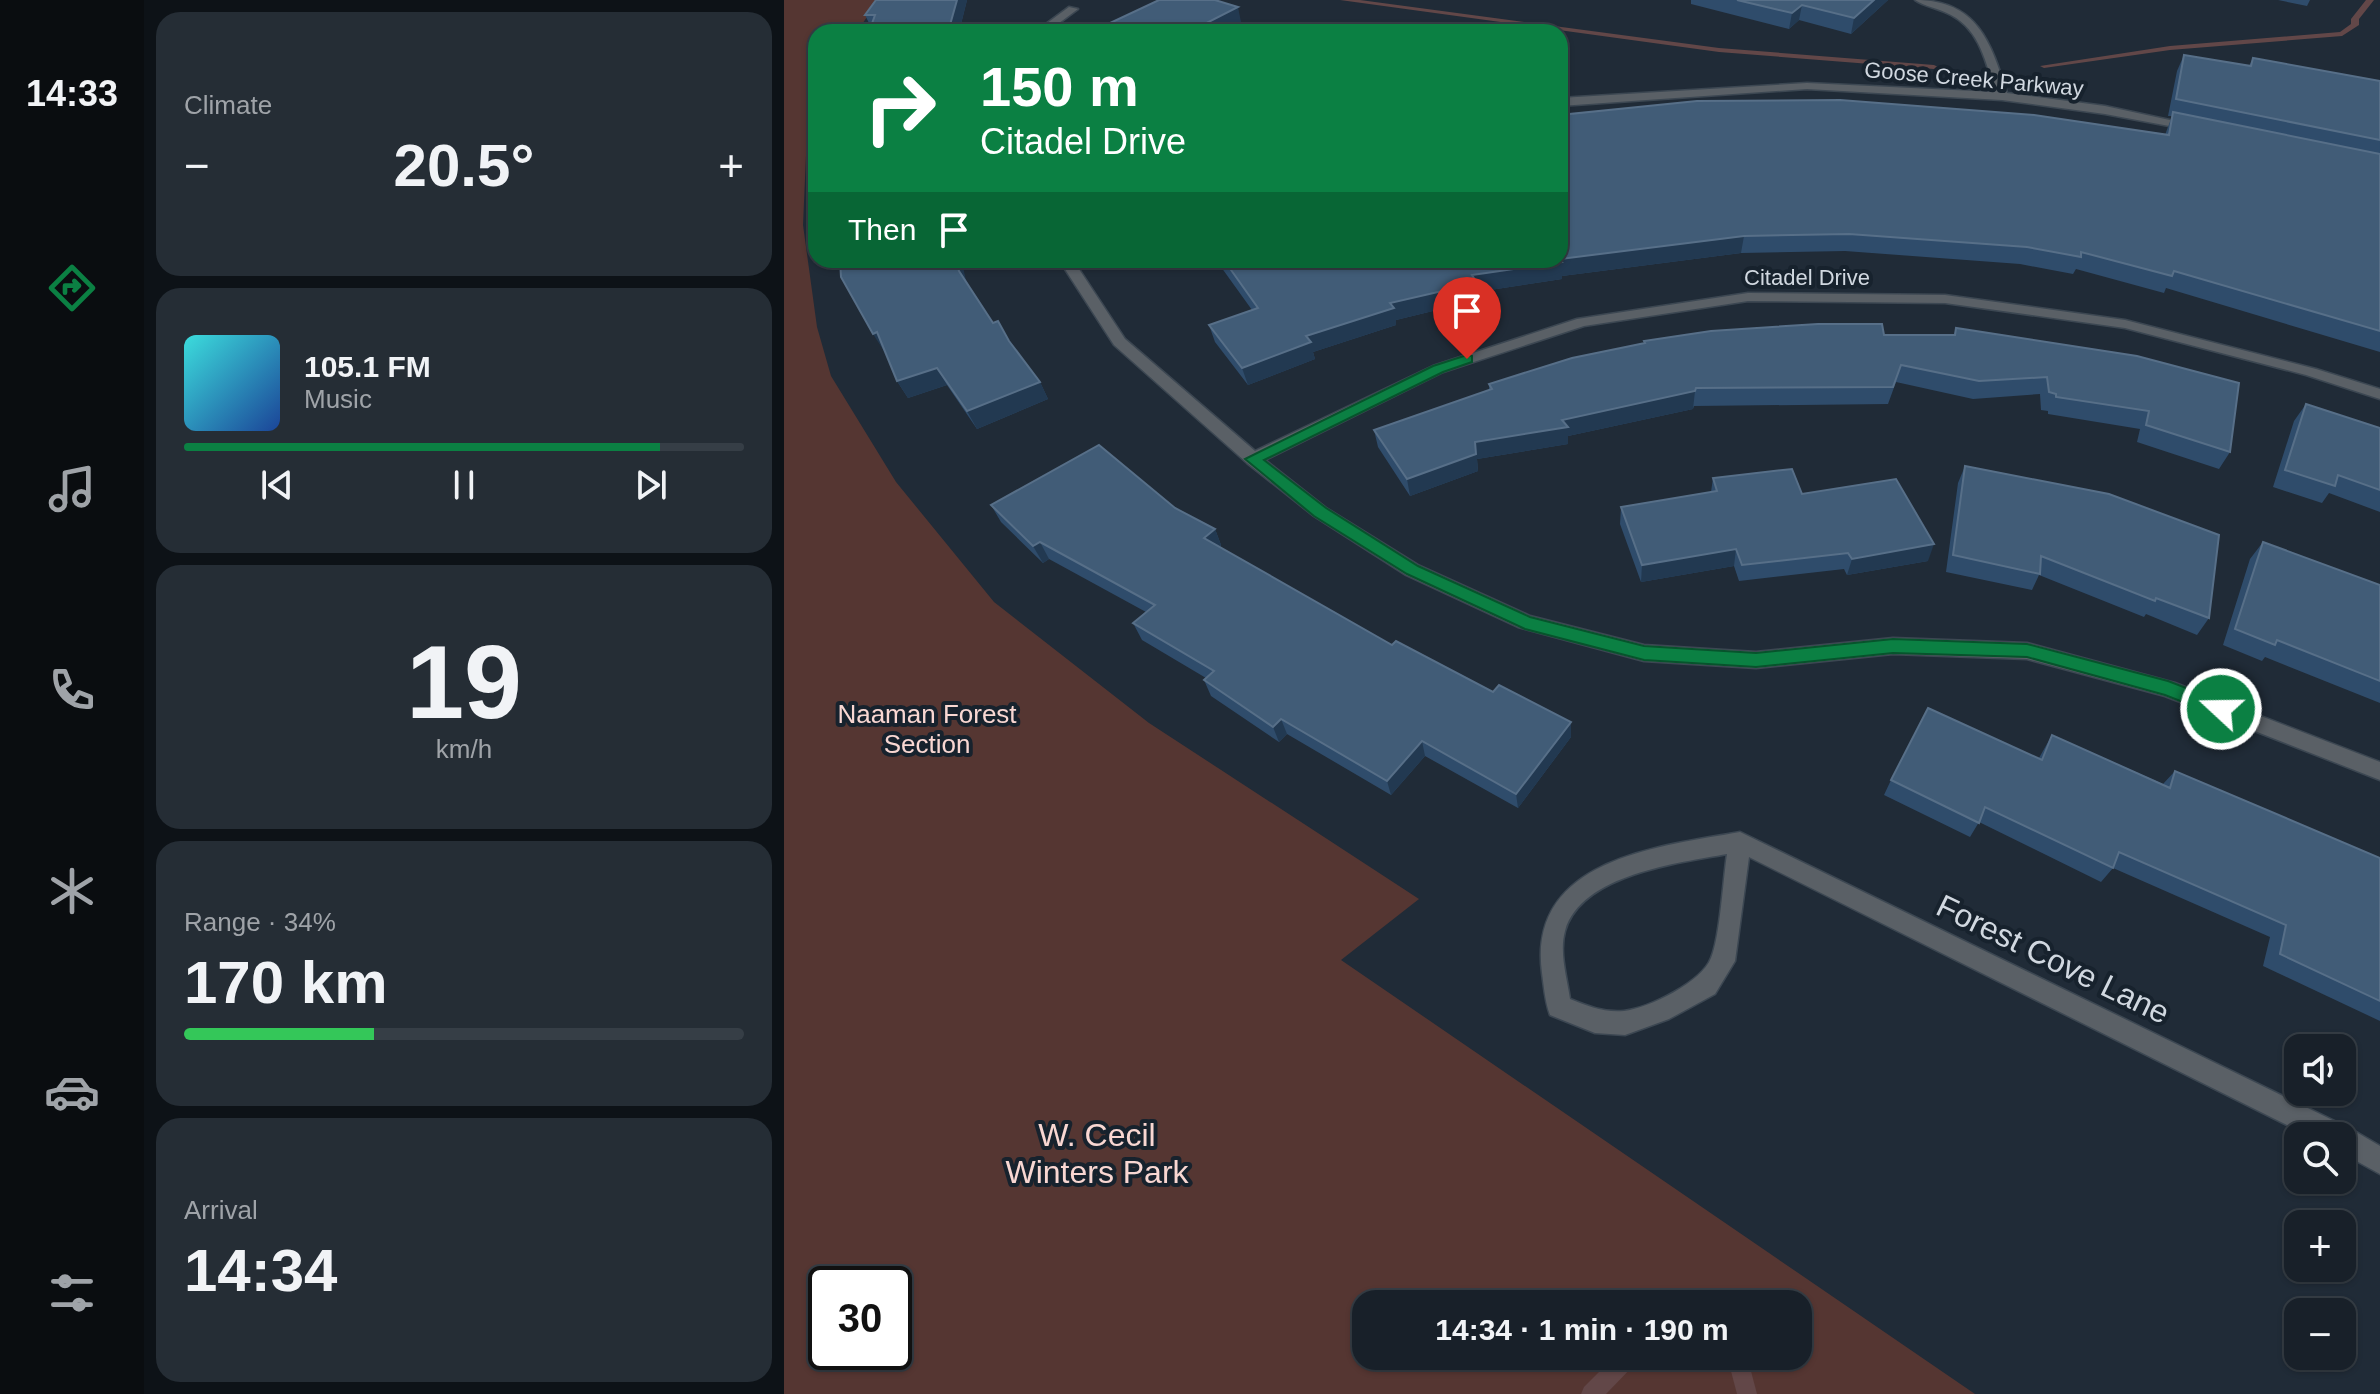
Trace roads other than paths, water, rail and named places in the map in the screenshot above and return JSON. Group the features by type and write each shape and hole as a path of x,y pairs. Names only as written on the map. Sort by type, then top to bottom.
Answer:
{"street":[{"path":"1920,0 1952,10 1981,33 2002,96"},
{"path":"1051,24 1073,9"},
{"name":"Goose Creek Parkway","path":"1568,101 1807,86 2002,96 2105,110 2210,130"},
{"path":"1071,268 1119,342 1253,459 1320,512 1412,570 1525,622 1644,653 1756,660 1893,646 2027,651 2168,689 2380,771"},
{"name":"Citadel Drive","path":"1253,459 1452,364 1582,322 1748,297 1945,299 2125,324 2311,372 2380,394"},
{"path":"1740,842 1723,961 1707,986 1660,1011 1625,1023 1595,1021 1559,1007 1553,931 1561,910 1593,882 1635,863 1740,842"},
{"name":"Forest Cove Lane","path":"1740,842 2309,1122"},
{"name":"Forest Cove Lane","path":"2356,1147 2380,1161"}],"waterway":[{"path":"1344,0 1524,24"},
{"path":"2044,66 2170,48 2342,34 2355,25 2355,19 2370,0"},
{"path":"1568,30 1719,50 1934,67"},
{"path":"1591,1394 1615,1370"},
{"path":"1741,1370 1747,1394"}],"park label":[{"name":"Naaman Forest Section","path":"927,729"},
{"name":"W. Cecil Winters Park","path":"1097,1154"}]}
